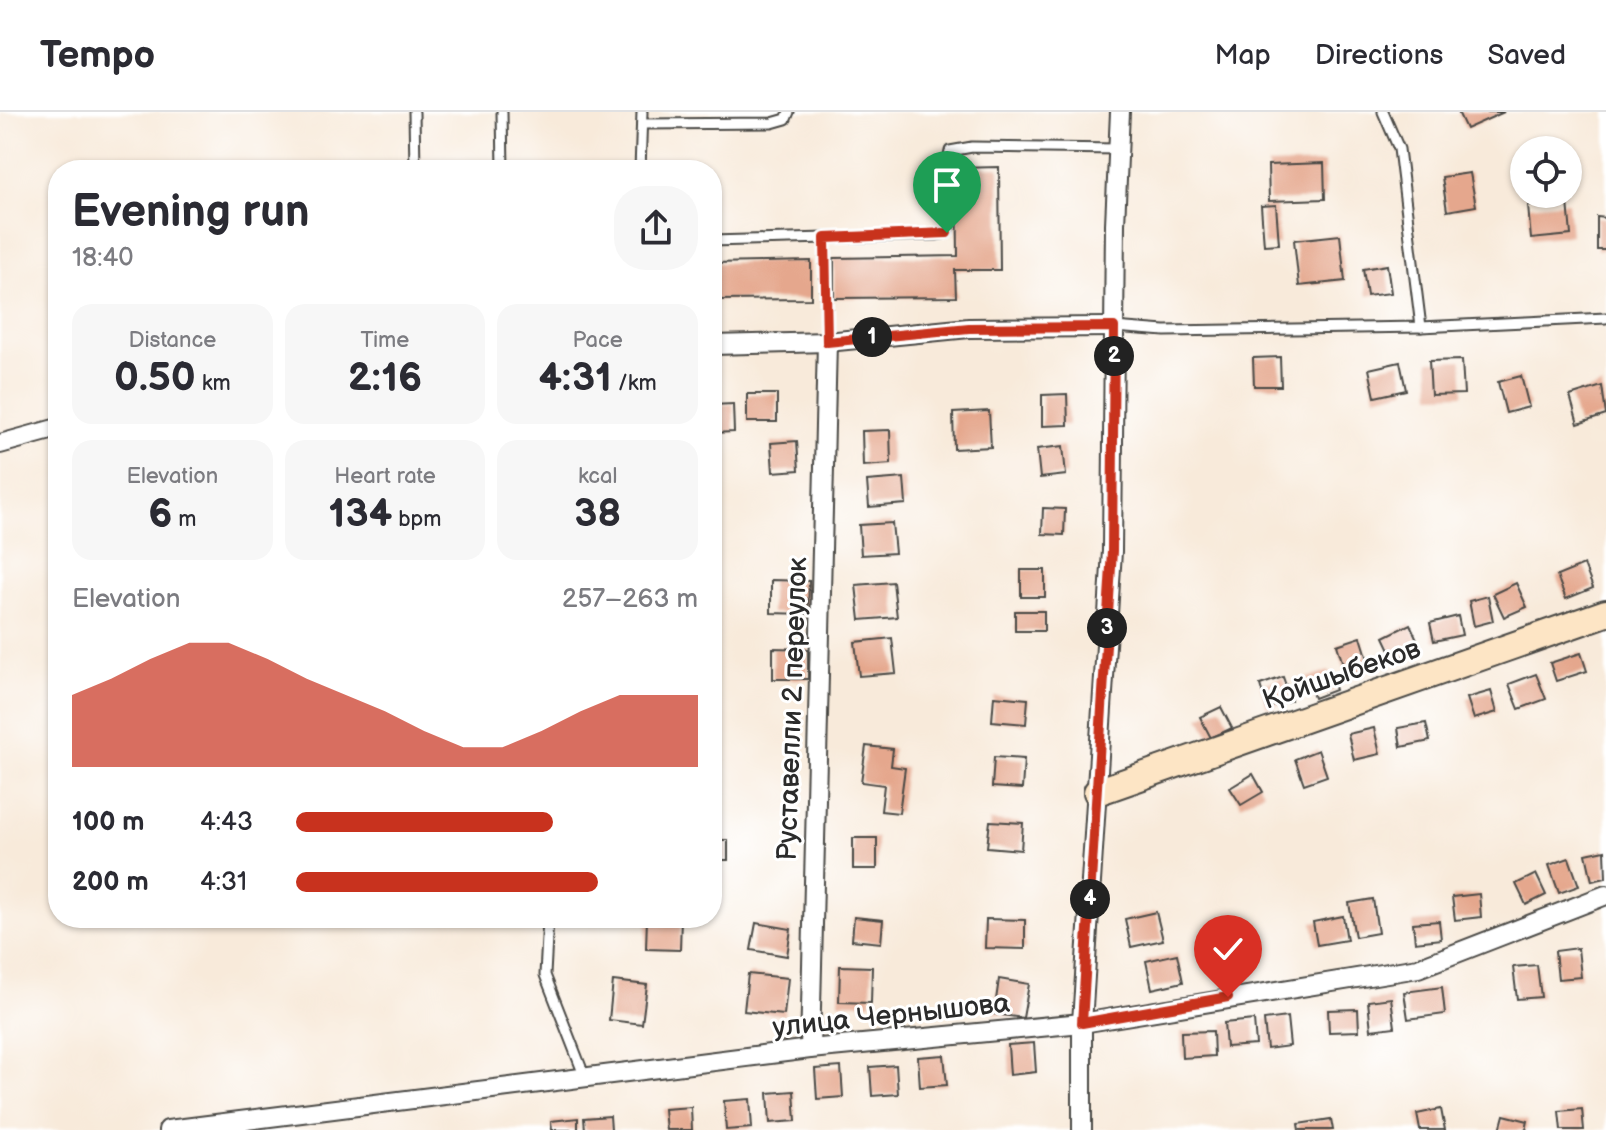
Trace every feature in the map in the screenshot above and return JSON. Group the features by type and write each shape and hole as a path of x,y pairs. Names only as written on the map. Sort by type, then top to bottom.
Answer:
{"street":[{"path":"1082,1130 1082,1023 1112,551 1120,112"},
{"path":"722,345 827,342 969,328 1114,327"},
{"name":"Руставелли 2 переулок","path":"810,1049 827,342"},
{"path":"0,444 48,431"},
{"name":"Қойшыбеков","path":"1097,792 1606,613"},
{"name":"улица Чернышова","path":"168,1130 586,1080 810,1049 1082,1023 1418,968 1606,895"}],"lane":[{"path":"414,112 415,160"},
{"path":"502,112 503,160"},
{"path":"640,160 642,112"},
{"path":"642,124 772,123 786,119 789,112"},
{"path":"1383,112 1399,149 1421,327"},
{"path":"722,241 947,233 950,219 945,171 950,151 972,147 1119,149"},
{"path":"825,238 827,342"},
{"path":"1114,327 1165,331 1421,327 1606,318"},
{"path":"547,928 545,975 586,1080"}],"building":[{"path":"1458,112 1504,112 1466,129"},
{"path":"1324,163 1325,199 1269,201 1268,165"},
{"path":"999,167 1000,270 955,270 956,297 834,298 834,258 958,256 957,168"},
{"path":"1470,173 1476,206 1447,211 1442,177"},
{"path":"1276,205 1279,244 1264,245 1261,206"},
{"path":"1528,208 1569,208 1571,235 1531,239"},
{"path":"1597,217 1606,218 1606,250 1597,250"},
{"path":"1340,235 1345,281 1299,286 1294,240"},
{"path":"811,261 811,299 722,300 722,263"},
{"path":"1387,265 1391,293 1367,296 1363,269"},
{"path":"1280,357 1281,386 1254,386 1253,358"},
{"path":"1462,360 1464,394 1431,395 1429,361"},
{"path":"1400,362 1406,390 1375,397 1369,369"},
{"path":"1521,376 1529,407 1506,413 1498,382"},
{"path":"1602,386 1606,415 1578,424 1570,396"},
{"path":"747,394 777,394 777,422 747,422"},
{"path":"1067,394 1068,425 1042,426 1042,395"},
{"path":"733,404 734,432 722,433 722,405"},
{"path":"989,411 991,447 954,449 953,413"},
{"path":"890,430 891,464 863,466 862,431"},
{"path":"797,441 799,470 773,472 771,443"},
{"path":"1063,446 1066,475 1040,478 1037,449"},
{"path":"904,478 906,504 869,507 867,481"},
{"path":"1043,508 1065,509 1064,535 1042,534"},
{"path":"892,523 895,553 861,555 859,525"},
{"path":"1584,565 1593,588 1566,599 1557,576"},
{"path":"1021,570 1045,570 1045,597 1021,597"},
{"path":"771,580 809,581 808,614 771,613"},
{"path":"893,582 897,617 860,620 856,585"},
{"path":"1516,583 1527,607 1504,617 1493,594"},
{"path":"1488,596 1493,621 1474,626 1469,601"},
{"path":"1015,611 1044,611 1044,631 1015,631"},
{"path":"1458,616 1462,635 1434,641 1430,623"},
{"path":"1410,624 1421,648 1395,660 1384,637"},
{"path":"1361,637 1371,669 1347,677 1337,645"},
{"path":"892,638 896,673 859,676 855,642"},
{"path":"773,648 808,649 808,679 773,679"},
{"path":"1581,653 1587,671 1556,681 1550,663"},
{"path":"1329,671 1335,690 1314,698 1307,678"},
{"path":"1536,674 1546,699 1519,709 1509,684"},
{"path":"1283,677 1291,700 1267,708 1260,685"},
{"path":"1491,691 1497,712 1474,719 1467,698"},
{"path":"994,696 1028,699 1026,724 992,721"},
{"path":"1221,707 1232,728 1211,738 1200,717"},
{"path":"1426,723 1430,741 1401,747 1398,728"},
{"path":"1374,728 1380,754 1354,760 1348,734"},
{"path":"866,746 893,749 891,766 905,768 899,813 881,811 884,785 861,782"},
{"path":"1318,750 1327,776 1304,784 1295,759"},
{"path":"994,757 1024,759 1022,789 992,787"},
{"path":"1253,774 1263,792 1241,805 1230,788"},
{"path":"990,821 1023,823 1021,850 987,847"},
{"path":"853,838 877,838 877,869 853,869"},
{"path":"722,840 728,840 728,860 722,860"},
{"path":"1605,850 1606,878 1592,881 1586,854"},
{"path":"1569,858 1579,886 1559,893 1549,865"},
{"path":"1536,874 1546,895 1526,905 1516,884"},
{"path":"1479,894 1481,917 1455,920 1452,897"},
{"path":"1373,899 1378,933 1355,937 1349,903"},
{"path":"1156,912 1163,940 1131,947 1125,919"},
{"path":"1343,916 1347,940 1317,945 1313,922"},
{"path":"854,917 883,920 881,943 852,940"},
{"path":"986,919 1025,920 1025,949 985,948"},
{"path":"1240,920 1245,977 1218,979 1214,923"},
{"path":"1439,921 1441,939 1415,942 1413,923"},
{"path":"756,923 791,929 787,956 751,950"},
{"path":"647,928 681,928 680,950 646,949"},
{"path":"1578,948 1581,977 1558,979 1555,951"},
{"path":"1177,954 1183,982 1152,989 1146,961"},
{"path":"1537,965 1541,997 1517,999 1513,967"},
{"path":"840,966 872,967 871,1003 839,1002"},
{"path":"748,974 788,978 784,1015 744,1011"},
{"path":"999,979 1029,984 1023,1018 994,1014"},
{"path":"613,981 647,985 642,1024 609,1020"},
{"path":"1442,987 1445,1014 1408,1019 1404,992"},
{"path":"1391,998 1395,1027 1371,1030 1368,1001"},
{"path":"1358,1009 1359,1031 1329,1032 1328,1010"},
{"path":"1287,1017 1290,1046 1267,1049 1264,1020"},
{"path":"1254,1020 1256,1045 1226,1047 1224,1023"},
{"path":"1213,1031 1214,1056 1182,1058 1181,1032"},
{"path":"1034,1043 1036,1072 1010,1075 1008,1045"},
{"path":"944,1055 947,1085 920,1087 918,1057"},
{"path":"896,1065 898,1094 872,1096 870,1067"},
{"path":"841,1067 843,1097 817,1099 815,1069"},
{"path":"794,1091 796,1121 770,1123 768,1093"},
{"path":"750,1099 752,1128 726,1130 724,1101"},
{"path":"691,1107 692,1130 666,1130 664,1109"},
{"path":"1441,1109 1445,1130 1420,1130 1417,1114"},
{"path":"1582,1109 1584,1130 1561,1130 1559,1111"},
{"path":"1504,1115 1528,1121 1526,1130 1500,1130"},
{"path":"610,1116 611,1130 585,1130 584,1118"},
{"path":"578,1118 578,1130 552,1130 551,1121"},
{"path":"1331,1119 1333,1130 1299,1130 1298,1124"}],"route":[{"path":"947,233 825,238 827,342 969,328 1114,327 1112,551 1082,1023 1228,997"}]}
